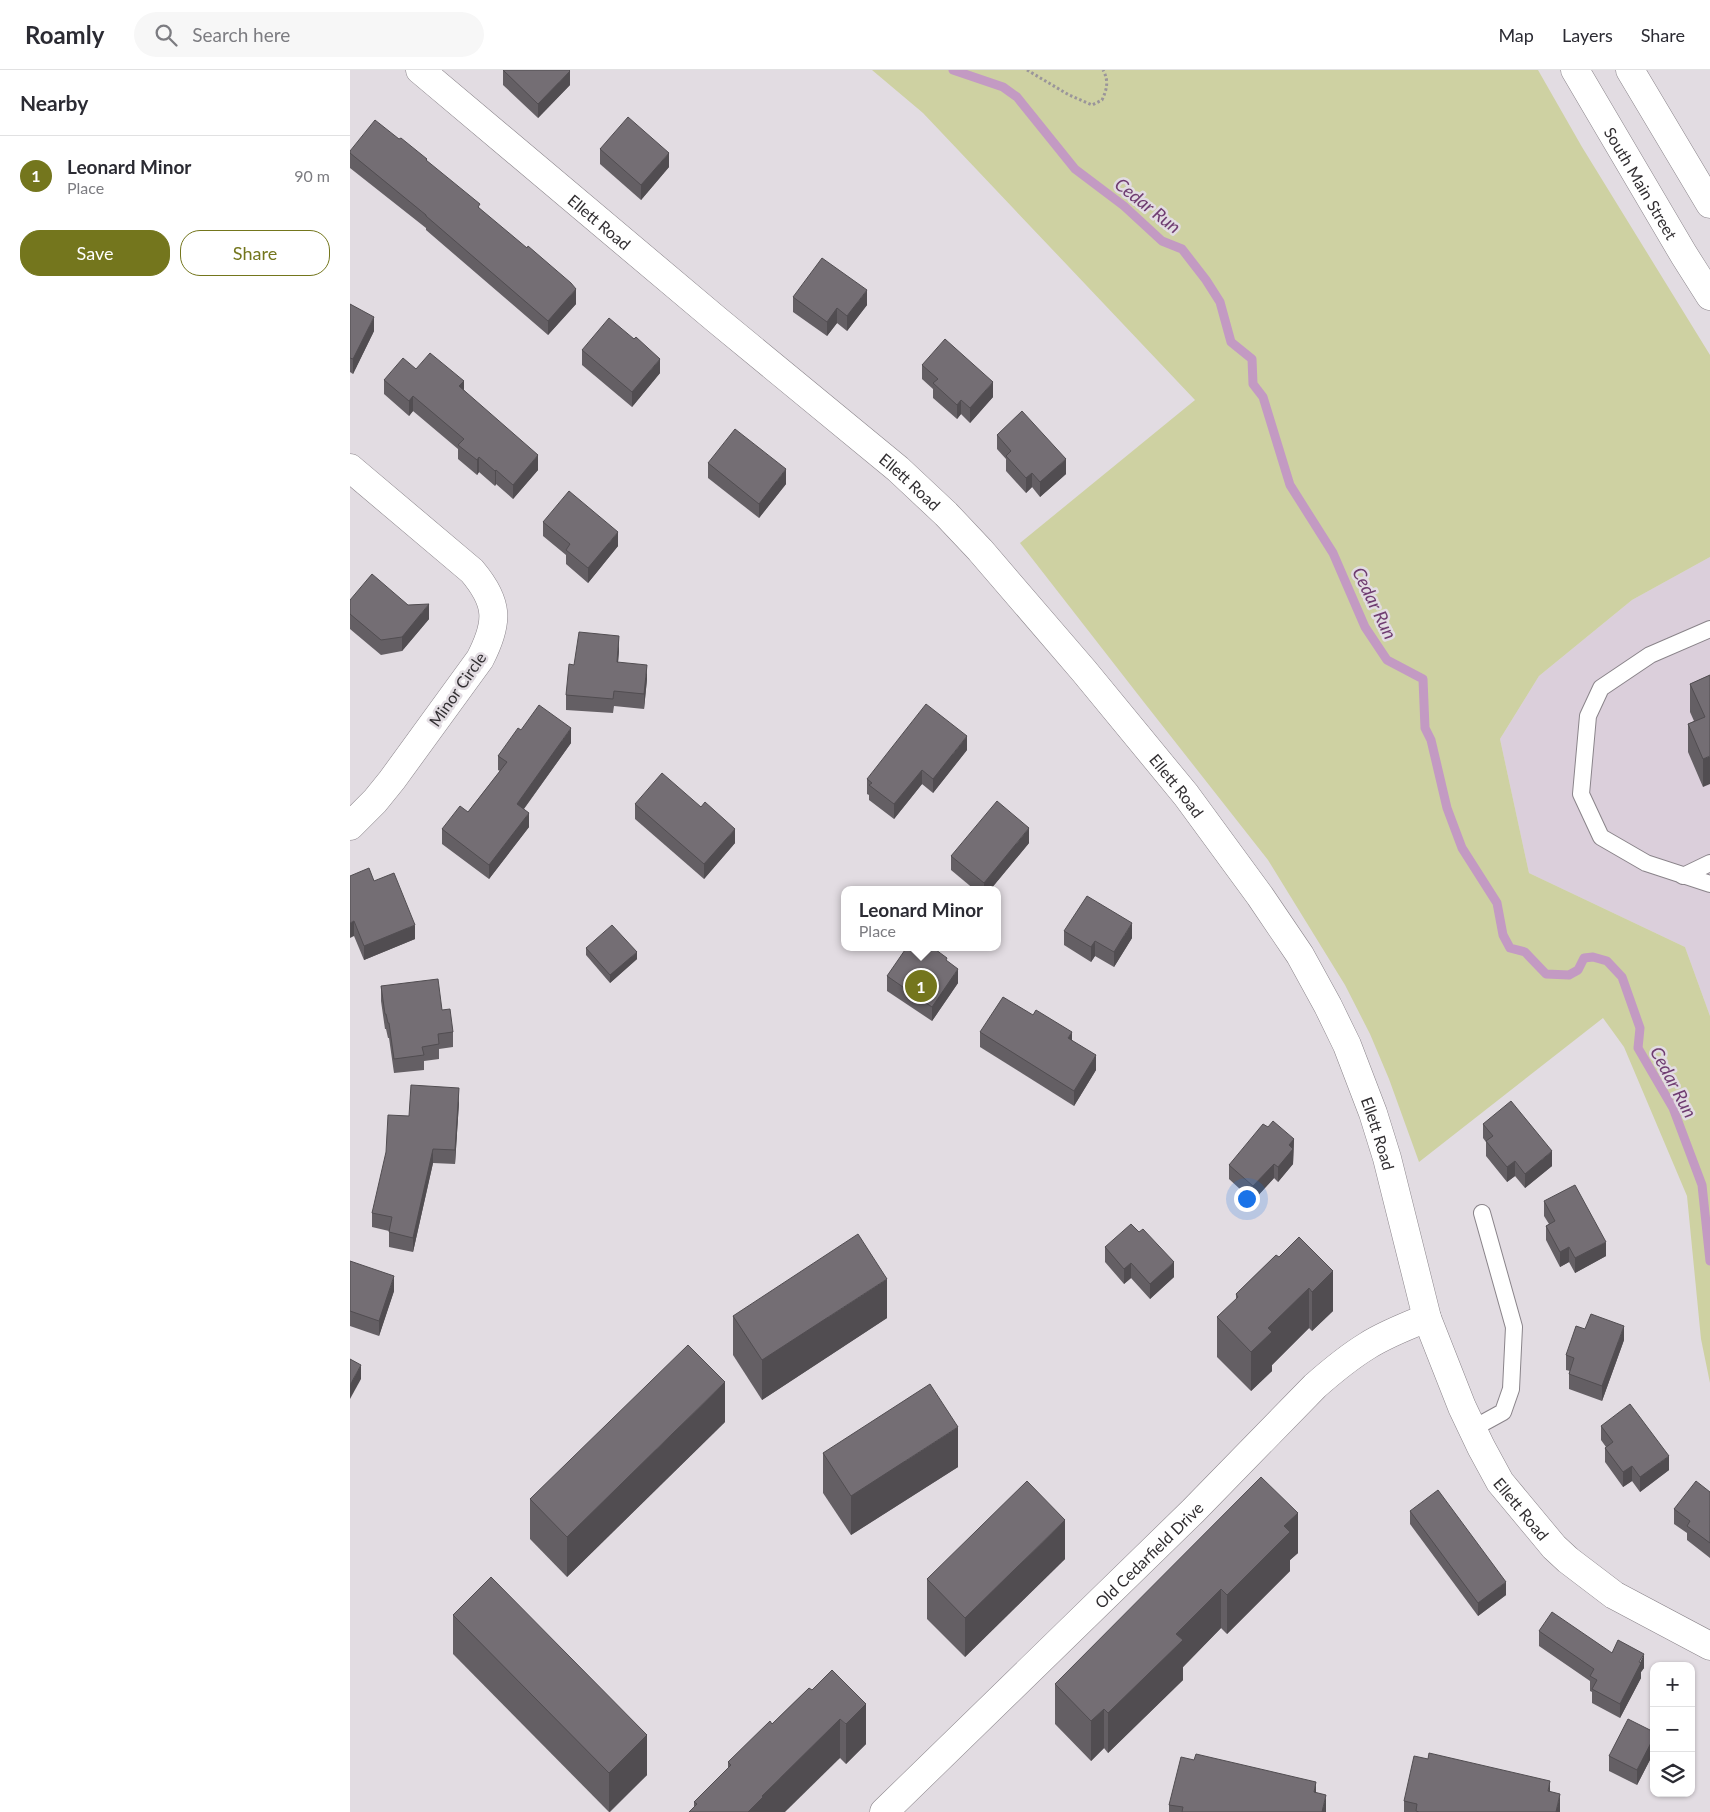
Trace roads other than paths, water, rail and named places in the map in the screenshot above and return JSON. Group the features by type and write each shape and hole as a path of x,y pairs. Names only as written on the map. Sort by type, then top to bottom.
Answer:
{"street":[{"name":"Ellett Road","path":"420,70 717,320 898,469 980,550 1084,671 1186,795 1260,896 1300,955 1347,1045 1374,1113 1427,1318 1462,1408 1481,1447 1505,1488 1554,1547 1568,1560 1614,1595 1710,1646"},
{"name":"South Main Street","path":"1575,70 1710,296"},
{"path":"1630,70 1710,204"},
{"name":"Minor Circle","path":"350,468 472,571 486,587 492,603 494,620 490,640 480,659 392,780 375,801 350,826"},
{"name":"Old Cedarfield Drive","path":"884,1812 1193,1511 1315,1386 1337,1367 1368,1345 1392,1332 1427,1318"}],"lane":[{"path":"1710,629 1650,655 1601,688 1588,716 1581,794 1601,837 1646,863 1710,884"},
{"path":"1683,876 1710,864"},
{"path":"1472,1429 1503,1412 1511,1389 1513,1364 1514,1327 1482,1213"}],"waterway":[{"name":"Cedar Run","path":"953,70 1003,87 1017,97 1075,169 1124,206 1162,241 1182,249 1220,302 1231,342 1252,359 1253,384 1263,397 1290,485 1333,553 1365,627 1387,660 1423,679 1425,728 1431,740 1447,808 1462,848 1497,903 1503,935 1510,948 1525,952 1546,974 1569,975 1578,970 1584,958 1593,957 1607,961 1622,977 1640,1028 1638,1048 1673,1108 1702,1185 1710,1261"}],"place":[{"name":"Leonard Minor","path":"921,986"}]}
